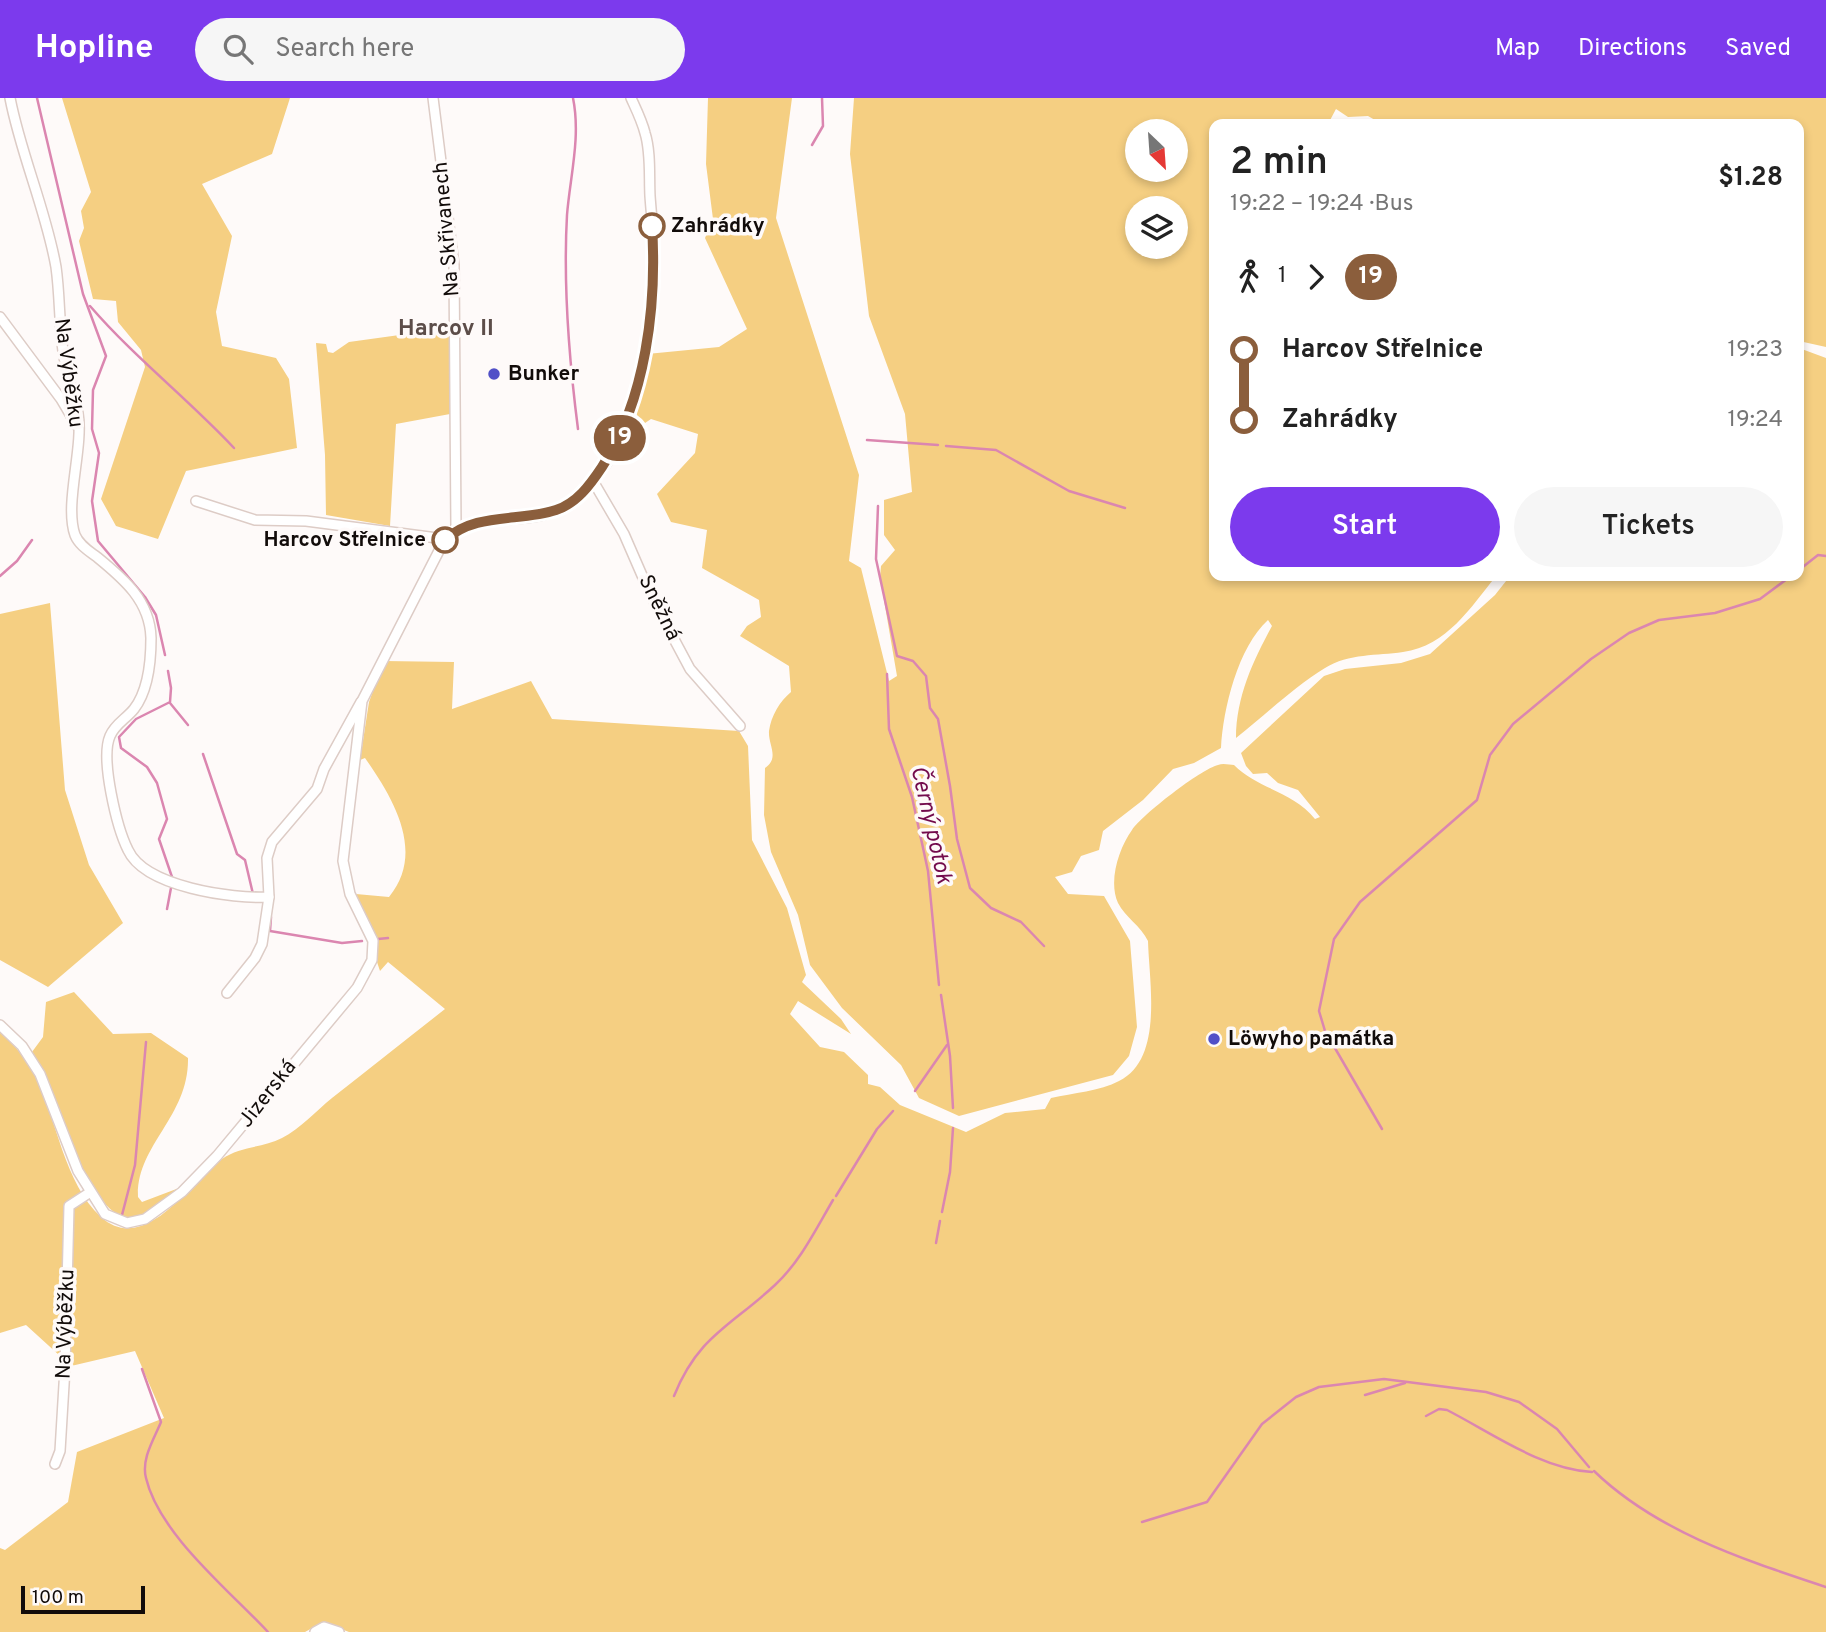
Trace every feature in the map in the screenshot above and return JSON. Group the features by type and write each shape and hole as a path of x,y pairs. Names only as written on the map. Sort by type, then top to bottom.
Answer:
{"street":[{"name":"Na Výběžku","path":"10,98 55,266 64,355 78,416 73,513 75,534 82,546 136,594 150,626 150,659 143,693 134,709 114,728 107,745 110,785 129,853 149,870 179,885 244,896 269,897"},
{"name":"Na Skřivanech","path":"433,98 454,265 456,529"},
{"path":"456,529 485,521 557,510 582,494 620,439 632,410 654,279 646,135 631,98"},
{"path":"0,317 61,399 78,427"},
{"name":"Sněžná","path":"593,481 624,534 651,596 691,669 740,726"},
{"path":"196,501 255,520 306,521 445,540"},
{"name":"Jizerská","path":"269,897 267,858 272,842 317,789 324,769 445,540 456,529"},
{"name":"Jizerská","path":"0,1025 22,1046 40,1074 89,1193 105,1214 115,1220 135,1221 158,1212 182,1192 253,1117 280,1077 367,973 372,960 373,941 350,894 343,861 362,701"},
{"path":"227,993 256,958 262,944 269,897"},
{"name":"Na Výběžku","path":"55,1464 60,1451 65,1368 69,1206 89,1193"},
{"path":"315,1632 324,1627 339,1632"}],"shaded area":[{"path":"62,98 290,98 272,154 202,184 232,236 216,312 222,346 276,358 289,379 297,448 186,471 158,539 116,526 101,499 145,367 141,350 118,322 116,301 93,299 79,241 84,228 81,211 91,192"},
{"path":"708,98 792,98 776,218 859,475 849,561 861,568 889,681 897,676 880,577 881,566 895,550 884,535 884,500 912,492 905,414 869,316 850,154 854,98 1826,98 1826,347 1804,342 1804,119 1373,119 1368,116 1348,117 1336,109 1331,119 1209,119 1209,581 1492,581 1457,623 1433,642 1403,652 1353,657 1334,663 1302,684 1236,738 1242,694 1258,652 1272,626 1268,620 1257,632 1240,662 1225,715 1221,748 1194,763 1173,769 1143,800 1103,831 1099,850 1081,856 1072,872 1055,877 1068,894 1104,896 1130,941 1137,1027 1129,1056 1113,1075 959,1116 919,1098 901,1065 842,1008 810,965 798,915 771,852 764,815 765,768 773,756 769,731 777,709 791,692 789,666 740,636 747,626 761,617 759,600 702,568 707,530 671,522 657,494 695,453 698,434 651,419 630,433 636,418 647,354 719,347 747,329 705,238 713,219 706,164"},
{"path":"450,328 450,414 396,424 390,526 326,515 325,455 316,343 326,344 328,352 333,353 349,342"},
{"path":"1804,350 1826,358 1826,1632 349,1632 323,1622 305,1632 0,1632 0,1548 5,1550 68,1502 77,1452 164,1418 135,1351 71,1366 26,1325 0,1333 0,1032 33,1070 62,1150 88,1203 101,1217 118,1227 134,1228 151,1222 167,1211 222,1159 236,1152 275,1141 295,1130 445,1009 388,962 380,971 377,962 378,940 356,894 389,897 400,880 405,862 405,844 395,808 365,758 360,760 369,702 384,661 454,662 452,709 531,681 552,719 739,731 748,746 752,840 787,908 806,975 802,982 841,1019 851,1034 798,1001 790,1014 820,1047 844,1052 868,1075 868,1084 880,1087 900,1105 966,1132 1005,1113 1045,1109 1051,1098 1119,1081 1133,1070 1143,1056 1151,1018 1148,941 1121,908 1114,885 1116,865 1123,846 1138,823 1186,783 1220,764 1234,765 1254,780 1297,803 1315,819 1320,817 1298,790 1278,783 1267,773 1253,774 1246,766 1241,753 1324,676 1345,669 1401,663 1430,654 1495,595 1506,581 1804,581"},
{"path":"50,603 65,790 89,865 123,923 48,987 0,960 0,614"},
{"path":"74,992 113,1034 151,1033 188,1058 186,1079 180,1097 145,1162 138,1197 142,1202 179,1188 143,1214 129,1217 114,1212 100,1197 73,1148 32,1052 43,1037 46,1002"}],"waterway":[{"path":"37,98 83,294 106,356 93,390 92,429 99,453 92,501 98,541 145,597 156,615 165,655"},
{"path":"573,98 576,127 567,215 566,295 578,429"},
{"name":"Černý potok","path":"812,145 823,126 822,98"},
{"path":"90,306 234,448"},
{"path":"867,440 938,445"},
{"path":"946,446 996,450 1069,491 1125,508"},
{"path":"878,506 876,559 897,656 913,661 926,676 930,708 938,719 957,839 970,888 991,908 1021,922 1044,946"},
{"path":"0,576 17,561 32,540"},
{"path":"1804,566 1818,555 1826,556"},
{"path":"1382,1129 1325,1031 1319,1011 1334,939 1360,902 1477,800 1490,755 1513,724 1591,659 1629,633 1659,620 1715,613 1760,599 1784,581"},
{"path":"168,671 170,702 136,719 119,737 121,748 147,767 157,783 167,819 159,839 172,877"},
{"name":"Černý potok","path":"887,674 889,729 912,797 928,871 939,985"},
{"path":"170,703 188,725"},
{"path":"203,754 237,854 245,860 253,894"},
{"path":"167,909 171,888"},
{"path":"271,917 270,931 342,943 362,941"},
{"path":"378,939 388,938"},
{"name":"Černý potok","path":"941,995 950,1056 953,1108"},
{"path":"122,1215 135,1165 146,1042"},
{"path":"915,1091 947,1045"},
{"path":"836,1196 877,1129 893,1111"},
{"name":"Černý potok","path":"942,1212 950,1172 953,1128"},
{"path":"674,1396 683,1376 705,1345 784,1276 807,1245 833,1200"},
{"name":"Černý potok","path":"936,1243 940,1221"},
{"path":"142,1369 161,1422 145,1464 146,1478 153,1499 180,1541 268,1632"},
{"path":"1142,1522 1207,1502 1262,1424 1296,1397 1319,1387 1384,1379 1486,1392 1519,1402 1557,1429 1589,1467"},
{"path":"1365,1395 1405,1383"},
{"path":"1426,1416 1439,1409 1447,1410 1536,1457 1554,1464 1592,1472"},
{"path":"1594,1471 1645,1511 1703,1542 1826,1587"}],"bus line":[{"name":"19","path":"445,540 456,529 471,524 557,510 582,494 593,481 624,431 632,410 654,279 652,226"}],"place":[{"name":"Zahrádky","path":"652,226"},
{"name":"Bunker","path":"494,374"},
{"name":"Harcov Střelnice","path":"445,540"},
{"name":"Löwyho památka","path":"1214,1039"}],"district":[{"name":"Harcov II","path":"446,329"}]}
